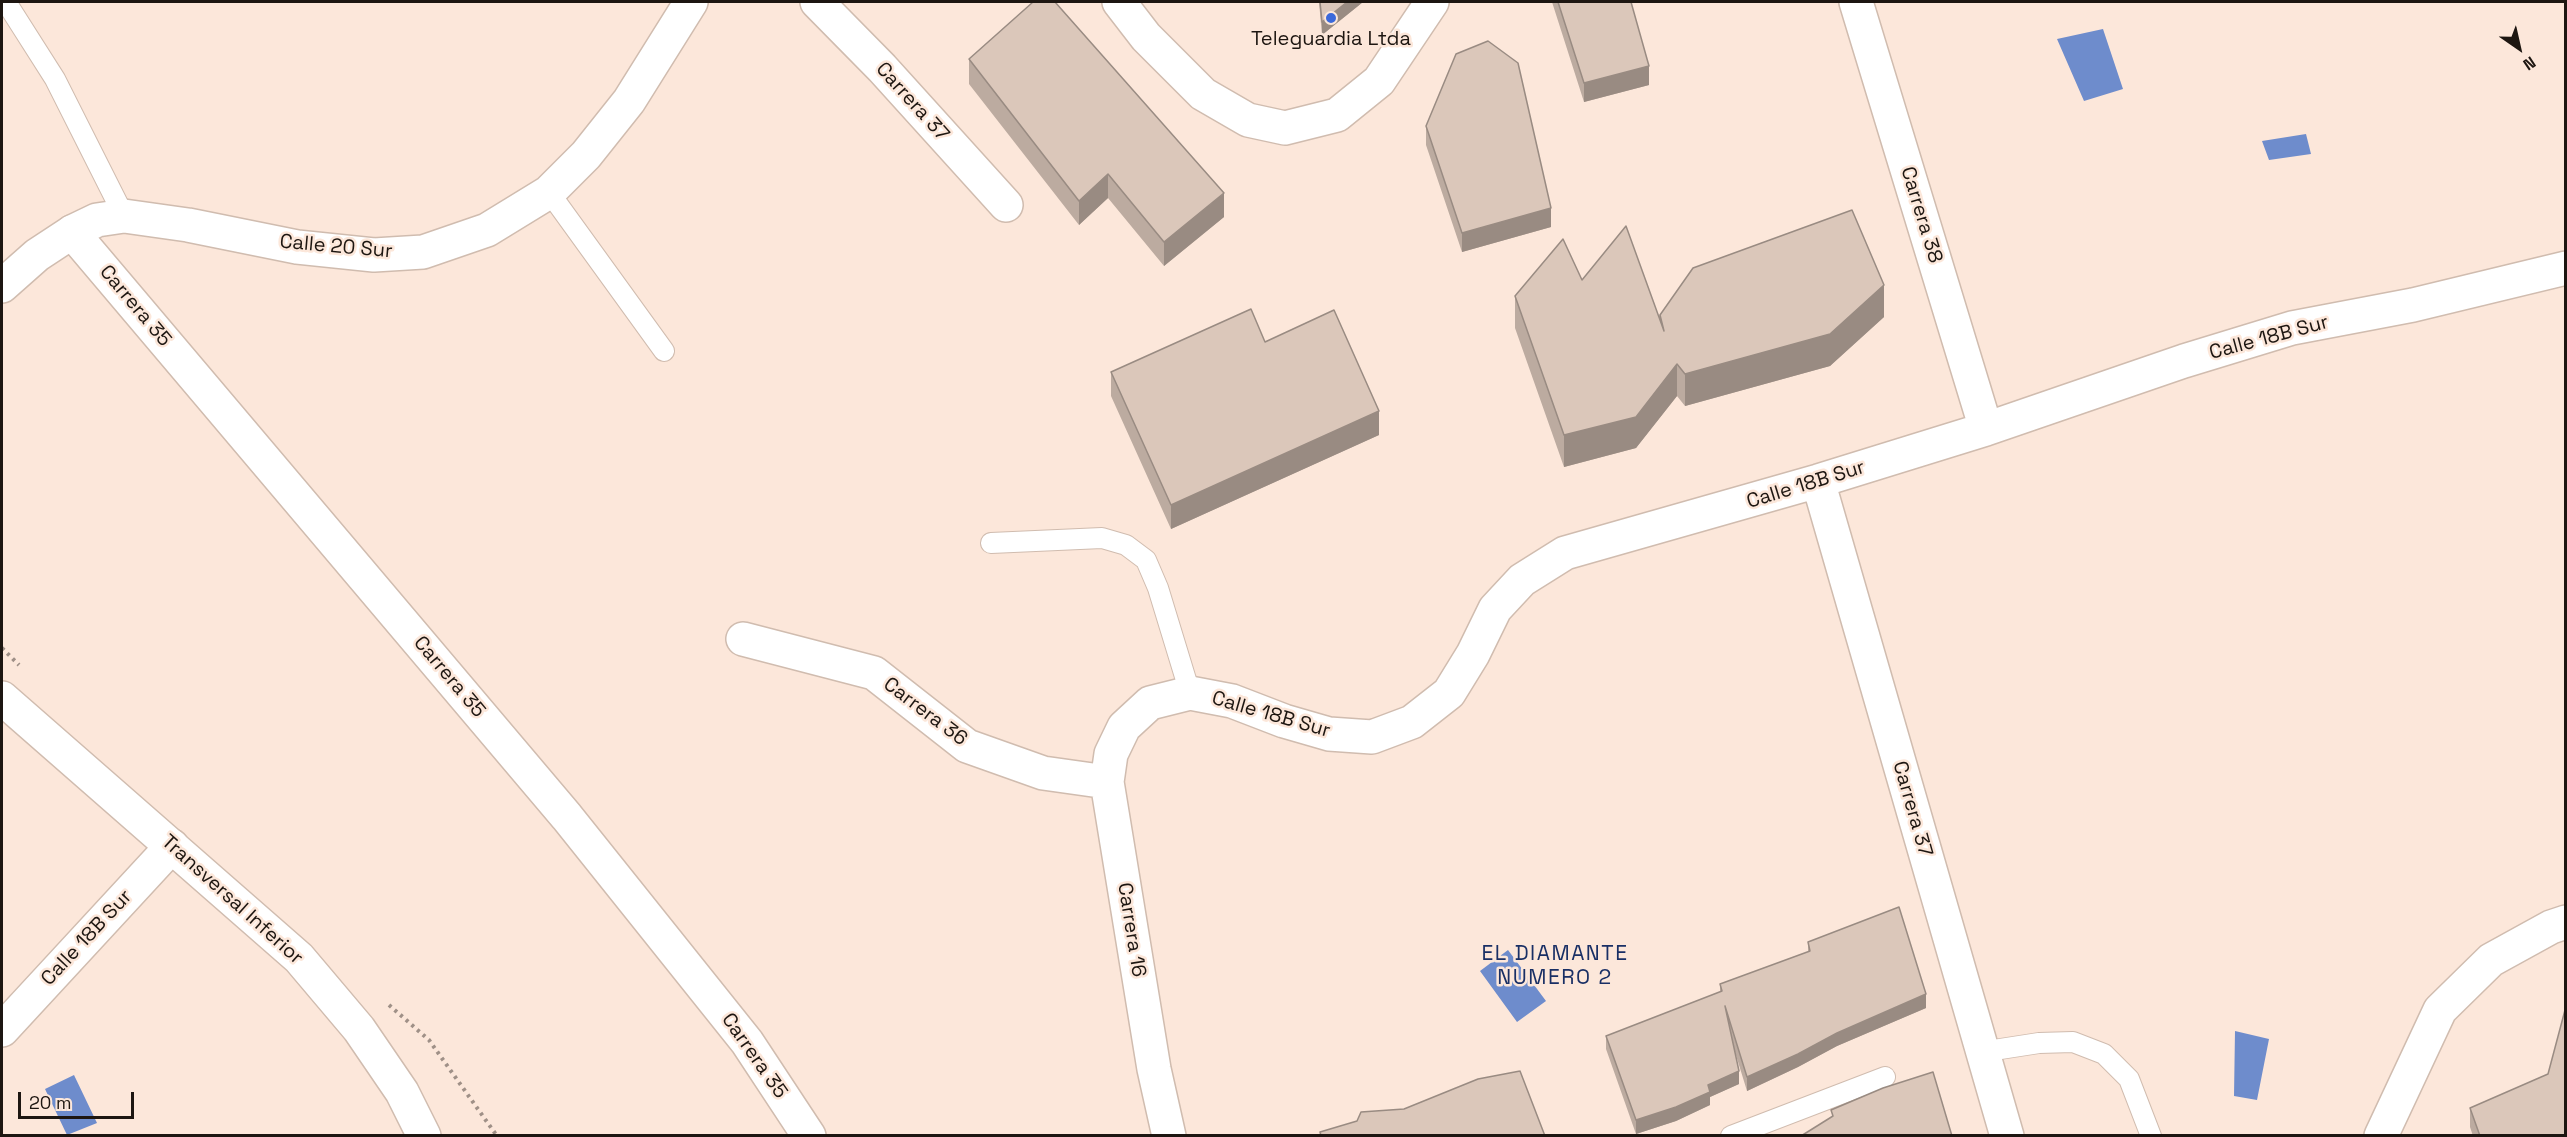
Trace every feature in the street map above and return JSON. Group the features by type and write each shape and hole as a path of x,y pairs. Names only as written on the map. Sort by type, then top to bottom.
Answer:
{"street":[{"name":"Calle 20 Sur","path":"2,286 38,255 72,232 97,220 124,216 146,217 297,248 374,255 423,252 488,230 549,192 586,155 628,101 691,2"},
{"name":"Carrera 37","path":"817,2 882,68 1005,205"},
{"path":"1119,2 1146,37 1203,94 1248,120 1286,128 1337,115 1379,81 1432,2"},
{"name":"Carrera 38","path":"1856,2 1986,429"},
{"name":"Carrera 35","path":"72,232 574,826 747,1042 809,1136"},
{"name":"Calle 18B Sur","path":"1124,726 1150,703 1190,693 1232,701 1284,721 1329,734 1372,737 1412,722 1449,693 1473,654 1495,609 1522,580 1564,553 1818,481 1986,429 2184,361 2292,328 2413,305 2565,268"},
{"name":"Carrera 37","path":"1818,481 2007,1136"},
{"name":"Carrera 36","path":"743,639 874,674 967,746 1043,773 1107,782"},
{"name":"Transversal Inferior","path":"2,698 299,958 359,1029 402,1092 424,1136"},
{"name":"Carrera 16","path":"1124,726 1111,754 1107,782 1154,1069 1169,1136"},
{"name":"Calle 18B Sur","path":"2,1030 172,846"},
{"path":"2381,1136 2440,1010 2491,960 2551,927 2565,922"}],"lane":[{"path":"6,2 55,79 124,216"},
{"path":"549,192 664,351"},
{"path":"991,543 1102,538 1126,545 1146,560 1158,588 1190,693"},
{"path":"1982,1052 2039,1043 2073,1042 2104,1054 2129,1079 2151,1136"},
{"path":"1731,1136 1885,1077"}],"water":[{"path":"2103,29 2123,89 2084,101 2057,39"},
{"path":"2306,134 2311,154 2269,160 2262,141"},
{"path":"1508,950 1546,1001 1517,1022 1480,971"},
{"path":"2235,1031 2269,1039 2257,1100 2234,1096"},
{"path":"74,1075 97,1123 67,1135 45,1089"}],"building":[{"path":"1033,2 1055,2 1224,193 1164,242 1108,174 1079,201 969,59"},
{"path":"1320,2 1347,2 1322,22"},
{"path":"1558,2 1631,2 1649,66 1584,83"},
{"path":"1488,41 1518,63 1551,208 1462,233 1426,126 1456,54"},
{"path":"1852,210 1884,285 1830,334 1685,374 1677,364 1636,417 1564,435 1515,296 1563,239 1582,280 1626,226 1664,331 1660,315 1693,268"},
{"path":"1251,309 1265,342 1334,310 1379,411 1171,505 1111,372"},
{"path":"1899,907 1926,994 1837,1033 1747,1077 1725,1006 1739,1071 1708,1085 1710,1092 1676,1107 1636,1120 1606,1036 1722,991 1720,984 1810,951 1808,942"},
{"path":"2565,1010 2565,1136 2480,1136 2470,1108 2548,1074"},
{"path":"1520,1071 1545,1136 1321,1136 1320,1132 1357,1121 1361,1112 1404,1109 1478,1079"},
{"path":"1933,1072 1952,1136 1801,1136 1833,1116 1831,1110 1883,1088"}],"place":[{"name":"Teleguardia Ltda","path":"1331,18"}],"district":[{"name":"EL DIAMANTE NUMERO 2","path":"1555,966"}]}
